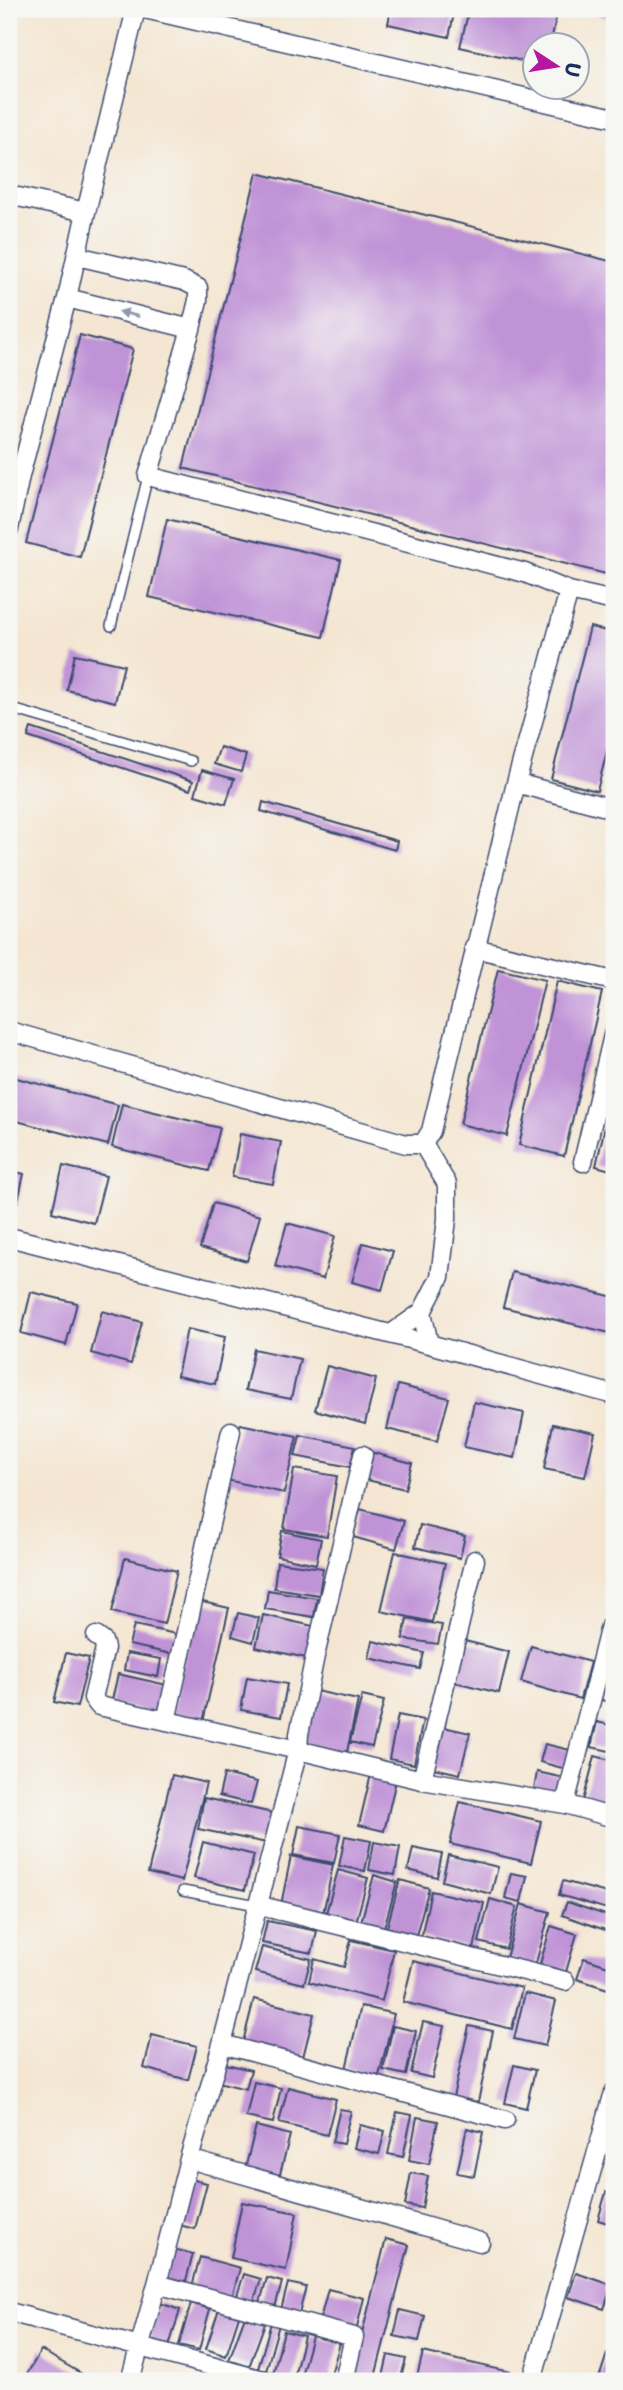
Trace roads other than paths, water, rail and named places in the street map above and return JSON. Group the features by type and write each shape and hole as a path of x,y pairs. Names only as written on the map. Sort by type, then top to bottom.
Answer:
{"street":[{"path":"9,529 136,9"},
{"path":"145,9 614,118"},
{"path":"9,195 86,212"},
{"path":"77,256 192,284 198,288 191,329 148,476 525,573 569,591 614,601"},
{"path":"67,298 191,329"},
{"path":"423,1144 431,1131 516,783 569,591"},
{"path":"516,783 614,809"},
{"path":"474,948 614,981"},
{"path":"9,1031 406,1144 423,1144"},
{"path":"583,1162 614,1031"},
{"path":"391,1335 422,1312 440,1278 447,1219 447,1184 423,1144"},
{"path":"9,1237 429,1344 614,1395"},
{"path":"422,1312 429,1344"},
{"path":"166,1721 231,1431"},
{"path":"130,2381 158,2284 188,2160 222,2044 298,1750 315,1656 363,1455"},
{"path":"422,1780 475,1560"},
{"path":"565,1804 610,1626"},
{"path":"96,1636 103,1641 105,1648 93,1698 99,1706 422,1780 565,1804 614,1818"},
{"path":"257,1905 565,1982"},
{"path":"222,2044 505,2120"},
{"path":"532,2381 614,2092"},
{"path":"188,2160 480,2242"},
{"path":"158,2284 354,2337 344,2381"},
{"path":"9,2312 267,2381"}],"lane":[{"path":"111,626 148,476"},
{"path":"9,709 191,761"},
{"path":"183,1891 257,1905"}]}
